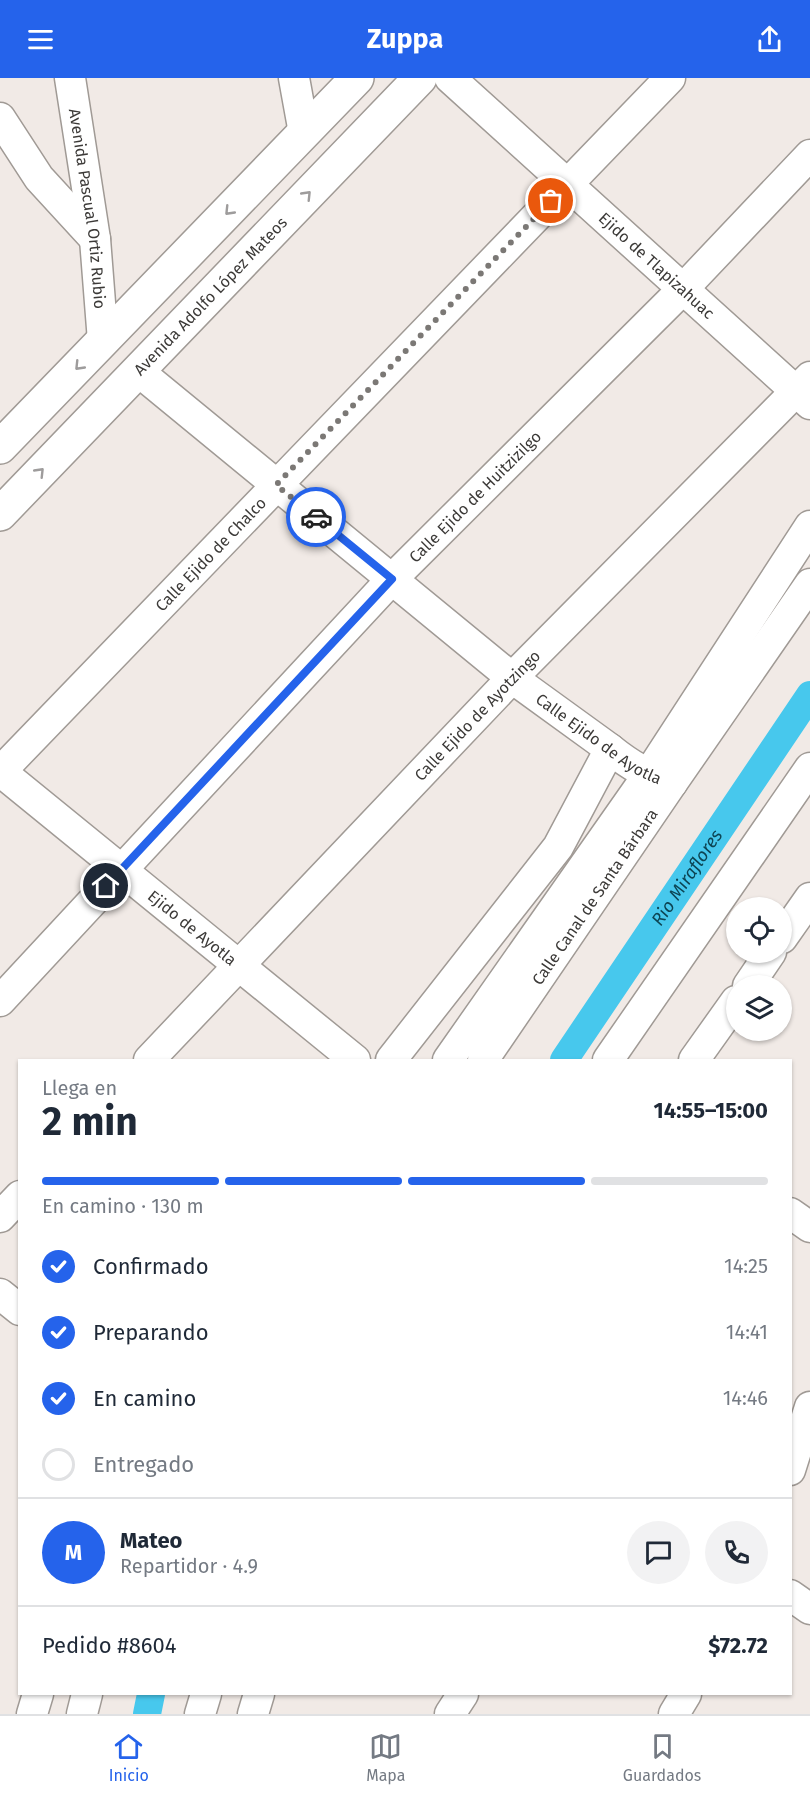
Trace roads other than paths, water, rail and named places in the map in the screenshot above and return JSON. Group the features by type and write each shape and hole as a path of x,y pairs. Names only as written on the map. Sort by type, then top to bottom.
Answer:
{"main road":[{"path":"0,447 357,78"},
{"name":"Avenida Adolfo López Mateos","path":"0,514 420,78"}],"street":[{"name":"Avenida Pascual Ortiz Rubio","path":"70,78 95,239 103,341"},
{"path":"294,78 304,133"},
{"name":"Ejido de Tlapizahuac","path":"450,78 683,289 805,391"},
{"name":"Calle Ejido de Chalco","path":"0,771 670,78"},
{"path":"0,118 39,178 95,239"},
{"name":"Calle Ejido de Huitzizilgo","path":"0,1001 392,579 683,289 810,155"},
{"name":"Calle Ejido de Ayotla","path":"138,370 512,678 625,761 660,779"},
{"name":"Calle Ejido de Ayotzingo","path":"150,1059 512,678 805,391"},
{"path":"449,1059 660,779 810,526"},
{"name":"Calle Canal de Santa Bárbara","path":"484,1059 660,779 810,584"},
{"path":"392,1059 558,847 610,748"},
{"path":"609,1059 810,768"},
{"name":"Ejido de Ayotla","path":"0,771 354,1059"},
{"path":"792,924 810,898"},
{"path":"695,1059 726,1015"},
{"path":"0,1217 18,1198"},
{"path":"792,1214 810,1227"},
{"path":"0,1294 18,1308"},
{"path":"792,1464 810,1407"},
{"path":"792,1596 810,1609"},
{"path":"32,1714 38,1695"},
{"path":"82,1714 87,1695"},
{"path":"200,1714 206,1695"},
{"path":"253,1714 259,1695"},
{"path":"450,1714 462,1695"},
{"path":"674,1714 685,1695"}],"waterway":[{"name":"Rio Miraflores","path":"565,1059 810,695"},
{"name":"Rio Miraflores","path":"147,1714 151,1695"}]}
